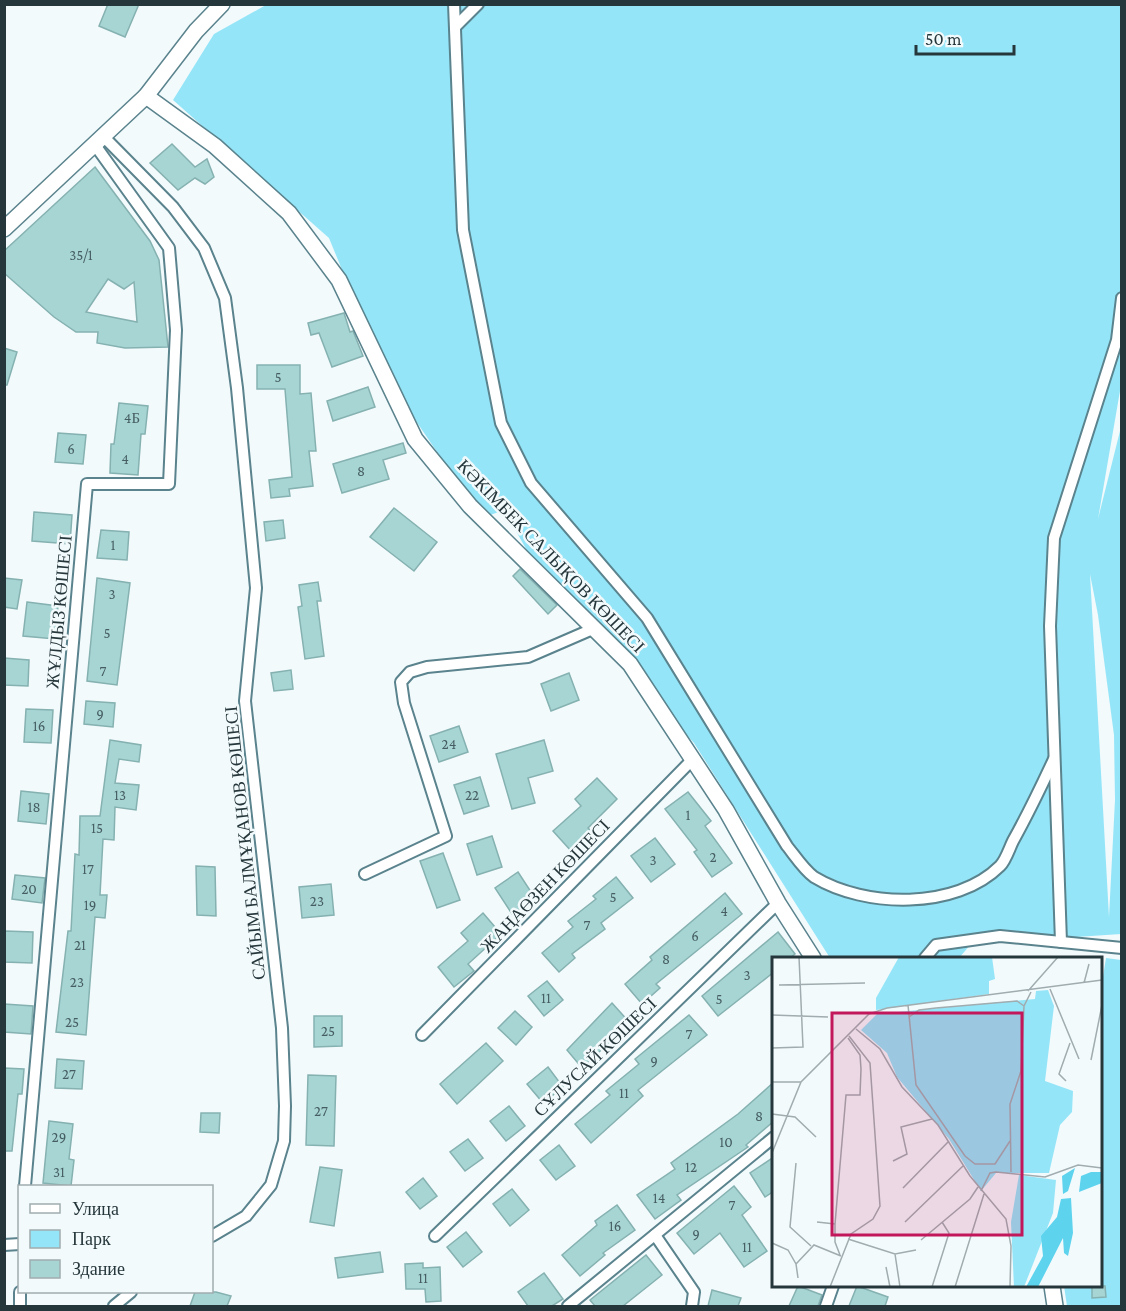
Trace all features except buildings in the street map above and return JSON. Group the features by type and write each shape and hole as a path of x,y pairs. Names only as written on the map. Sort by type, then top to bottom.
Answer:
{"street":[{"path":"4,229 146,96 195,31 222,4"},
{"path":"454,4 463,230 501,423 531,483 647,618 787,846 812,876 844,892 883,899 920,899 964,890 1001,865 1038,796 1054,759"},
{"path":"456,26 478,4"},
{"name":"КӘКІМБЕК САЛЫҚОВ КӨШЕСІ","path":"146,96 215,146 289,213 339,280 415,439 470,506 630,664 726,810 778,903 812,957"},
{"name":"ЖҰЛДЫЗ КӨШЕСІ","path":"25,1185 87,484 169,484 176,330 169,248 100,141"},
{"name":"САЙЫМ БАЛМҰҚАНОВ КӨШЕСІ","path":"100,141 172,207 204,248 225,298 237,388 256,588 245,701 282,1028 285,1106 284,1141 271,1185 246,1216 213,1235"},
{"path":"1061,942 1050,626 1054,538 1117,340 1122,298"},
{"path":"365,874 446,836 404,703 401,682 410,672 427,667 528,657 596,628"},
{"name":"ЖАҢАӨЗЕН КӨШЕСІ","path":"422,1035 693,759"},
{"name":"СҰЛУСАЙ КӨШЕСІ","path":"435,1236 778,903"},
{"path":"926,957 936,945 970,938 1000,936 1122,948"},
{"path":"568,1306 772,1139"},
{"path":"655,1235 694,1292 692,1306"},
{"path":"826,1306 833,1287"},
{"path":"1052,1287 1055,1306"},
{"path":"114,1306 130,1293"}],"green space":[{"path":"266,5 1121,5 1121,385 1098,519 1121,427 1121,934 971,944 960,957 829,957 694,743 542,577 504,510 482,518 386,377 329,238 173,100 214,34","holes":["1090,574 1098,615 1114,735 1115,800 1109,917"]},
{"path":"1106,958 1121,960 1121,1306 1067,1306 1064,1287 1102,1287 1102,983"}]}
